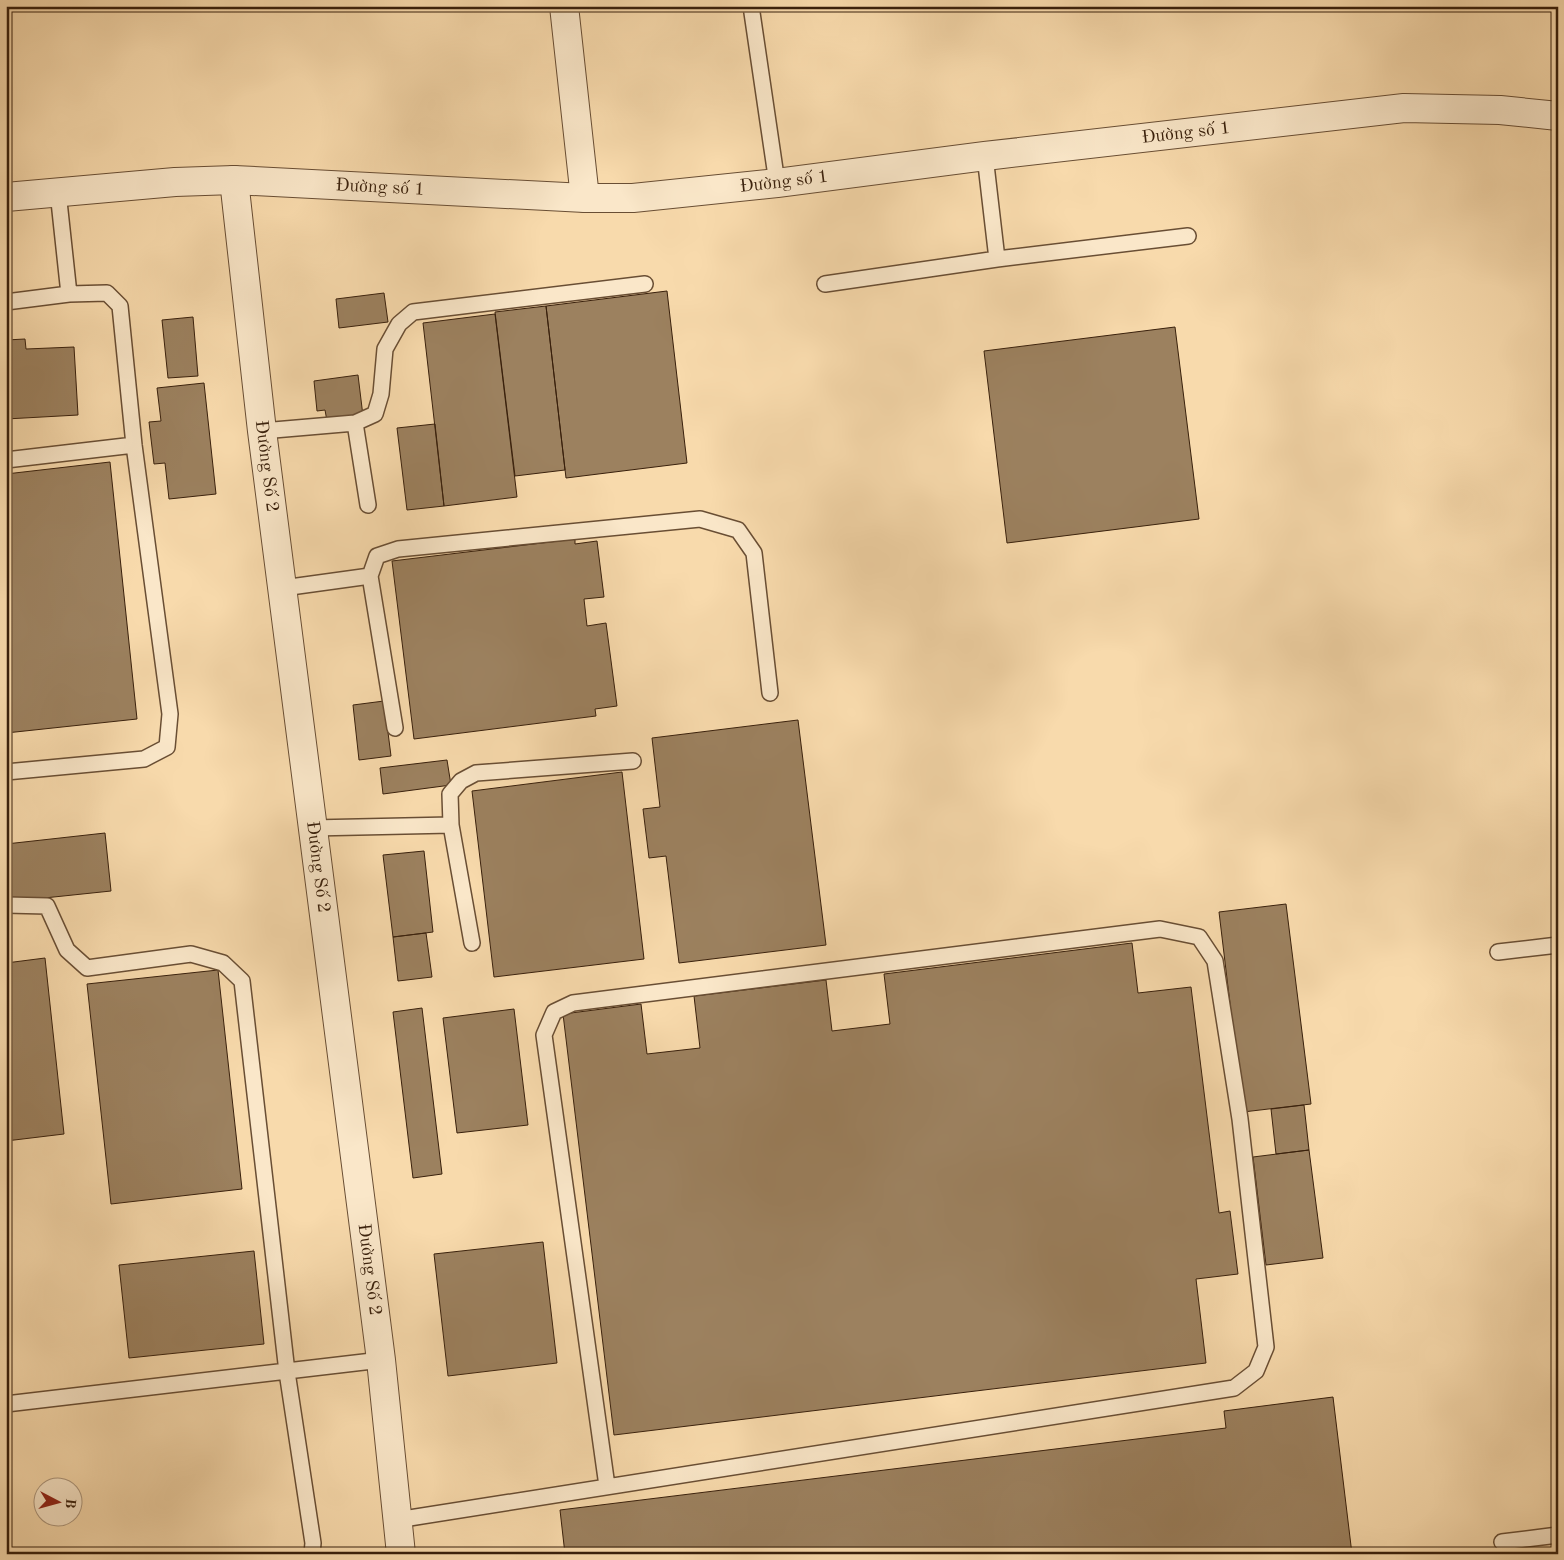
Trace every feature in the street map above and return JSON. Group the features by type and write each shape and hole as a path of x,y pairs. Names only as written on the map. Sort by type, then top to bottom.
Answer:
{"street":[{"path":"564,6 585,198"},
{"name":"Đường số 1","path":"6,197 175,182 234,180 585,198 633,198 777,184 984,156 1404,108 1500,110 1558,116"},
{"name":"Đường Số 2","path":"234,180 262,431 381,1360 401,1554"}],"lane":[{"path":"751,6 777,184"},
{"path":"984,156 997,259"},
{"path":"58,192 69,294"},
{"path":"825,284 997,259 1188,236"},
{"path":"262,431 355,424 375,414 381,394 386,349 399,324 413,312 645,284"},
{"path":"6,302 69,294 107,294 120,306 134,445 170,714 167,747 144,759 6,772"},
{"path":"355,424 368,505"},
{"path":"6,460 134,445"},
{"path":"395,728 370,576 377,556 398,549 700,519 738,530 754,553 770,692"},
{"path":"283,588 370,576"},
{"path":"472,943 451,826 450,794 461,781 476,773 633,761"},
{"path":"312,828 451,826"},
{"path":"6,905 47,906 67,950 87,968 191,954 223,964 242,981 286,1372 313,1543 312,1554"},
{"path":"397,1520 1234,1388 1256,1371 1266,1346 1240,1119 1215,961 1199,937 1160,929 1150,930 572,1003 554,1012 544,1035 607,1486"},
{"path":"1498,952 1558,945"},
{"path":"6,1404 381,1360"},
{"path":"1502,1542 1558,1535"}],"building":[{"path":"667,291 687,463 566,478 546,306"},
{"path":"384,293 388,322 339,328 336,299"},
{"path":"546,306 565,470 515,476 495,312"},
{"path":"495,314 517,497 444,506 423,323"},
{"path":"193,317 198,376 168,378 162,320"},
{"path":"1175,327 1199,519 1007,543 984,351"},
{"path":"25,339 26,349 74,347 78,415 6,419 6,340"},
{"path":"358,375 363,416 327,421 325,410 317,411 314,381"},
{"path":"204,383 216,494 169,499 165,463 154,464 149,422 161,421 157,388"},
{"path":"435,424 444,506 407,510 397,428"},
{"path":"110,462 137,719 6,733 6,474"},
{"path":"575,539 575,544 597,541 604,597 584,599 587,626 606,623 617,706 595,709 596,716 414,739 392,561"},
{"path":"384,701 391,756 359,760 353,705"},
{"path":"798,720 826,945 679,963 666,856 649,858 643,809 660,807 652,738"},
{"path":"447,760 451,785 383,794 380,768"},
{"path":"622,772 644,959 494,977 472,791"},
{"path":"105,833 111,891 6,902 6,844"},
{"path":"424,851 433,932 393,937 383,855"},
{"path":"1286,904 1311,1104 1243,1112 1219,912"},
{"path":"426,933 432,977 398,981 393,937"},
{"path":"1132,943 1138,993 1191,987 1219,1213 1230,1211 1238,1274 1196,1279 1206,1363 614,1435 563,1014 641,1004 647,1054 700,1048 694,996 826,980 832,1031 890,1024 884,974"},
{"path":"45,958 64,1134 6,1141 6,963"},
{"path":"218,970 242,1189 111,1204 87,984"},
{"path":"422,1008 442,1174 413,1178 393,1012"},
{"path":"514,1009 528,1125 457,1133 443,1018"},
{"path":"1304,1105 1309,1150 1276,1154 1271,1109"},
{"path":"1309,1150 1323,1258 1266,1265 1253,1157"},
{"path":"543,1242 557,1363 448,1376 434,1254"},
{"path":"254,1251 264,1344 129,1358 119,1265"},
{"path":"1333,1397 1352,1554 565,1554 560,1510 1226,1428 1224,1411"}]}
